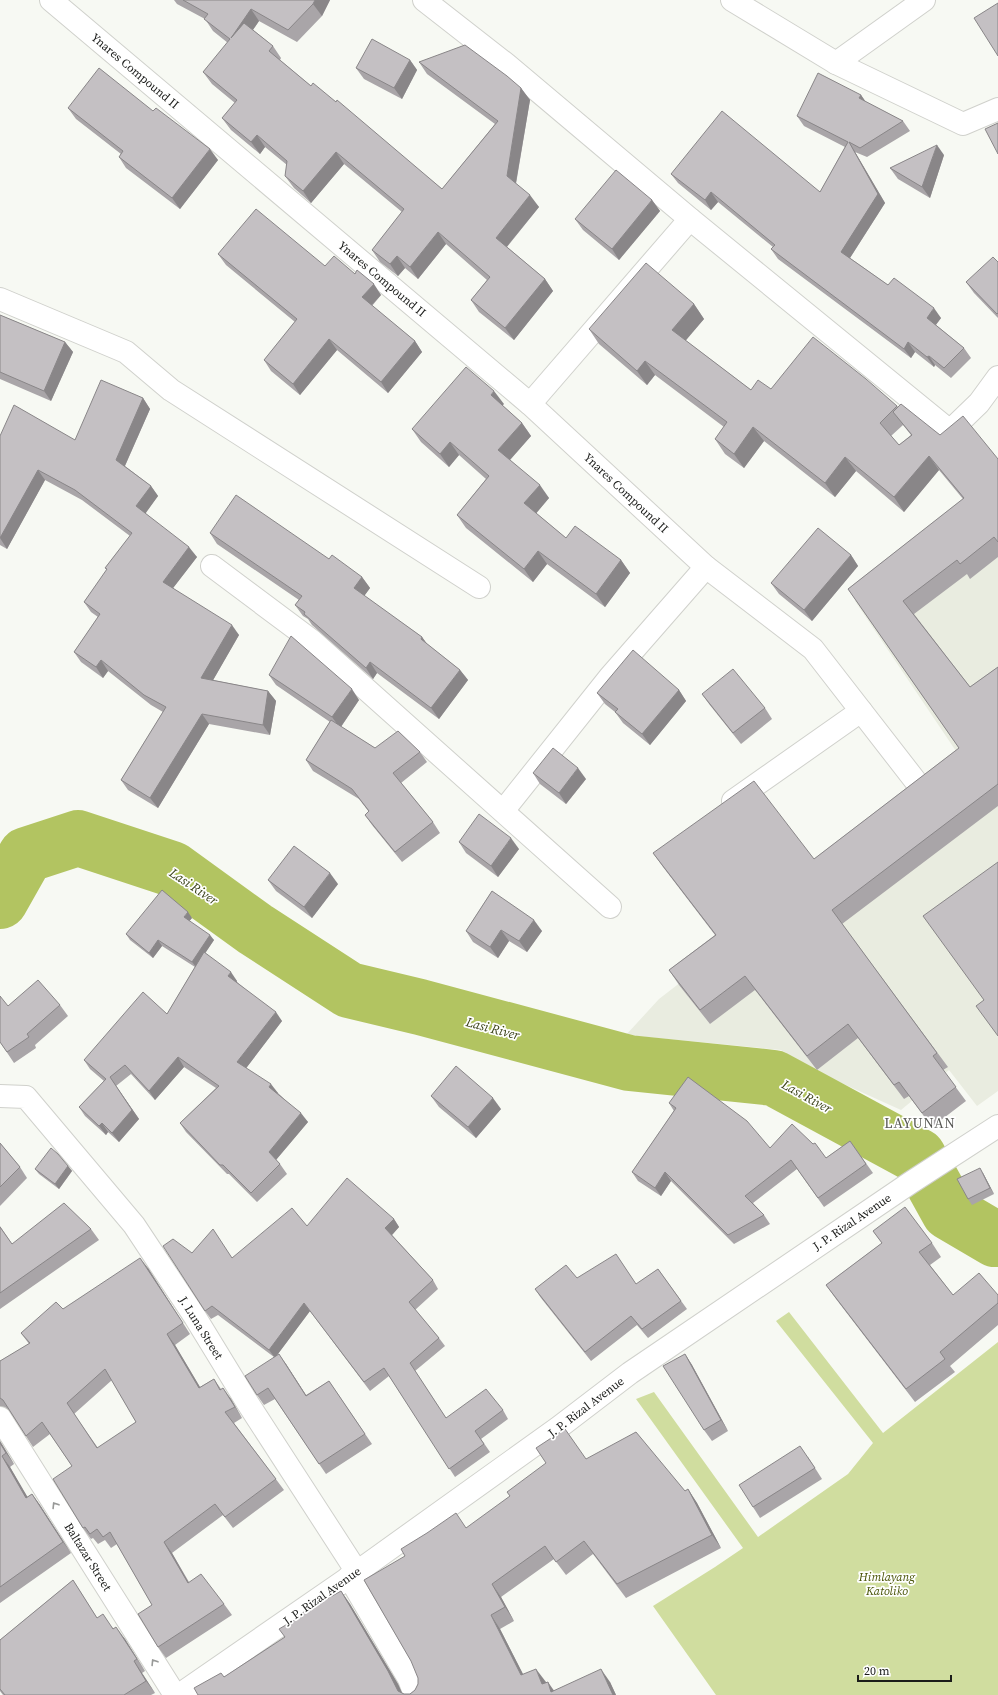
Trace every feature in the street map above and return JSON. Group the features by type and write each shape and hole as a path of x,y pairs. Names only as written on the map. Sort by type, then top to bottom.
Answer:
{"street":[{"name":"Ynares Compound II","path":"51,0 530,404 706,567 813,649 917,782"},
{"path":"424,0 506,64 690,219 950,430 979,403 998,377"},
{"path":"732,0 836,62 963,124 998,109"},
{"path":"836,62 924,0"},
{"path":"530,404 690,219"},
{"path":"0,299 126,352 171,390 479,587"},
{"path":"212,566 311,640 610,907"},
{"path":"503,811 609,678 706,567"},
{"path":"718,812 861,711"},
{"name":"J. Luna Street","path":"0,1096 26,1097 134,1226 195,1317 353,1574 409,1679 415,1695"},
{"name":"J. P. Rizal Avenue","path":"179,1695 353,1574 558,1428 630,1373 910,1183 998,1126"},
{"name":"Baltazar Street","path":"0,1418 175,1695"}],"shaded area":[{"path":"998,492 998,1091 977,1106 949,1070 901,1110 828,1077 781,1050 626,1035 659,999 964,763 855,601"}],"green space":[{"name":"Himlayang Katoliko","path":"789,1312 883,1433 998,1342 998,1695 716,1695 653,1606 743,1548 636,1399 654,1392 758,1537 848,1474 873,1443 776,1321"}],"building":[{"path":"183,0 315,0 288,30 251,9 231,38 244,23 273,46 269,51 311,86 313,83 336,102 337,100 442,189 498,121 419,62 465,45 521,88 507,176 530,195 496,238 545,279 505,328 471,300 490,277 438,232 410,267 397,256 390,264 372,250 404,209 336,152 303,191 285,176 287,161 257,135 251,142 222,118 237,100 203,72 230,39 204,19 208,14"},
{"path":"998,3 998,56 974,18"},
{"path":"372,39 410,60 394,88 356,68"},
{"path":"99,68 153,111 156,108 210,149 172,198 119,157 123,151 68,108"},
{"path":"818,73 861,95 859,98 903,121 860,148 849,142 878,194 841,252 888,285 894,278 934,308 927,318 964,348 944,368 908,342 904,349 771,249 775,245 711,192 705,200 671,174 722,111 820,192 848,142 797,116"},
{"path":"998,123 998,154 985,129"},
{"path":"937,145 922,187 890,168"},
{"path":"616,170 652,200 612,249 575,219"},
{"path":"256,209 325,266 334,256 355,274 357,270 374,284 362,297 415,341 381,382 329,339 293,384 264,360 297,319 218,254"},
{"path":"993,257 998,262 997,314 966,282"},
{"path":"646,263 694,304 672,330 751,390 758,380 771,389 813,337 897,406 880,423 899,445 912,435 893,412 901,404 940,435 963,416 998,459 998,542 994,537 960,564 957,560 903,601 970,687 998,667 998,784 832,910 937,1053 933,1056 956,1087 922,1113 899,1082 894,1085 848,1024 807,1056 745,976 700,1010 669,970 716,935 653,853 754,781 814,859 959,748 848,589 964,498 929,456 894,497 845,457 825,483 753,427 734,454 715,439 727,422 645,361 637,371 589,329"},
{"path":"0,315 65,342 44,391 0,372"},
{"path":"466,367 494,391 491,395 522,423 498,450 540,485 524,503 566,538 575,526 621,560 596,594 538,551 524,569 457,515 489,476 450,442 440,454 412,429"},
{"path":"101,380 143,398 116,460 151,486 136,506 189,547 163,582 232,625 201,678 268,691 263,725 202,714 150,798 121,780 166,707 144,695 101,660 96,667 74,652 100,614 84,602 107,569 105,568 132,533 75,490 38,470 0,538 0,436 14,405 75,440"},
{"path":"236,495 329,559 332,555 362,577 354,588 422,637 421,639 460,670 431,708 370,662 366,668 304,614 305,612 295,605 302,596 210,533"},
{"path":"818,528 851,555 804,610 771,583"},
{"path":"291,636 352,689 332,717 269,675"},
{"path":"633,650 679,690 642,734 615,712 618,709 597,693"},
{"path":"733,669 765,708 733,733 702,694"},
{"path":"331,720 375,748 398,731 420,752 393,773 433,822 395,852 365,815 369,811 352,789 306,760"},
{"path":"553,748 578,768 559,793 533,773"},
{"path":"479,814 511,838 491,866 459,842"},
{"path":"294,846 330,873 304,907 268,880"},
{"path":"998,862 998,1036 976,1006 984,1000 923,916"},
{"path":"162,890 188,912 184,917 210,935 192,962 158,940 149,953 126,934"},
{"path":"492,891 534,920 519,941 501,930 490,947 466,931"},
{"path":"204,952 231,972 228,976 276,1012 237,1062 271,1084 269,1087 301,1113 269,1152 280,1164 251,1193 223,1165 220,1165 180,1123 219,1086 178,1057 149,1091 125,1065 110,1077 132,1110 112,1133 102,1123 99,1126 79,1107 106,1079 84,1060 143,992 167,1014"},
{"path":"38,980 60,1005 27,1034 29,1037 7,1052 0,1042 0,996 8,1006"},
{"path":"456,1066 493,1098 468,1127 431,1096"},
{"path":"688,1077 747,1121 770,1148 792,1124 813,1144 815,1143 826,1158 850,1141 866,1164 818,1198 791,1160 745,1196 764,1215 728,1235 665,1172 655,1188 632,1172 676,1108 669,1103"},
{"path":"0,1143 20,1167 0,1187"},
{"path":"51,1148 68,1166 55,1184 35,1169"},
{"path":"980,1168 990,1188 968,1199 957,1179"},
{"path":"347,1178 394,1219 385,1228 433,1280 409,1302 439,1338 410,1363 446,1418 486,1389 503,1410 475,1431 484,1444 449,1469 384,1368 364,1382 304,1303 269,1350 212,1306 205,1311 163,1246 173,1239 192,1253 213,1229 232,1258 292,1208 307,1226"},
{"path":"64,1203 91,1229 0,1293 0,1227 12,1244"},
{"path":"905,1207 932,1243 919,1252 953,1295 979,1273 998,1295 998,1303 940,1352 945,1359 906,1389 826,1285 882,1243 873,1231"},
{"path":"616,1254 636,1284 658,1269 681,1301 642,1329 631,1316 585,1352 535,1289 566,1265 577,1278"},
{"path":"140,1258 183,1323 167,1334 199,1388 214,1379 220,1390 223,1388 235,1407 225,1412 276,1479 225,1517 215,1504 164,1542 188,1583 201,1574 224,1604 158,1647 138,1614 152,1605 110,1532 103,1537 97,1529 90,1534 85,1527 83,1528 53,1479 72,1466 42,1422 26,1436 3,1400 0,1398 0,1361 30,1343 21,1333 56,1302 63,1309","holes":["105,1369 136,1422 97,1448 67,1403"]},
{"path":"279,1354 306,1396 329,1381 365,1434 319,1464 268,1388 257,1395 245,1376"},
{"path":"685,1354 721,1420 704,1430 663,1366"},
{"path":"565,1429 586,1459 636,1432 685,1491 688,1489 712,1535 617,1584 584,1541 556,1562 545,1546 492,1584 505,1607 491,1615 521,1675 536,1669 542,1684 548,1682 551,1692 601,1669 613,1695 198,1695 194,1688 221,1673 224,1677 285,1637 279,1629 303,1615 302,1613 341,1591 388,1671 398,1691 404,1694 410,1694 415,1690 418,1684 418,1678 411,1661 364,1580 405,1556 401,1549 456,1513 466,1528 510,1496 507,1492 546,1463 536,1448"},
{"path":"0,1443 6,1453 2,1456 26,1498 32,1494 63,1542 0,1587"},
{"path":"800,1446 815,1468 753,1507 739,1485"},
{"path":"73,1580 97,1618 103,1614 113,1629 116,1627 137,1659 134,1661 146,1681 124,1695 5,1695 0,1689 0,1640"}],"waterway":[{"name":"Lasi River","path":"0,901 26,855 78,838 172,869 255,929 349,990 420,1007 629,1063 774,1078 918,1156 949,1212 995,1239 998,1238"}],"district":[{"name":"LAYUNAN","path":"920,1123"}]}
